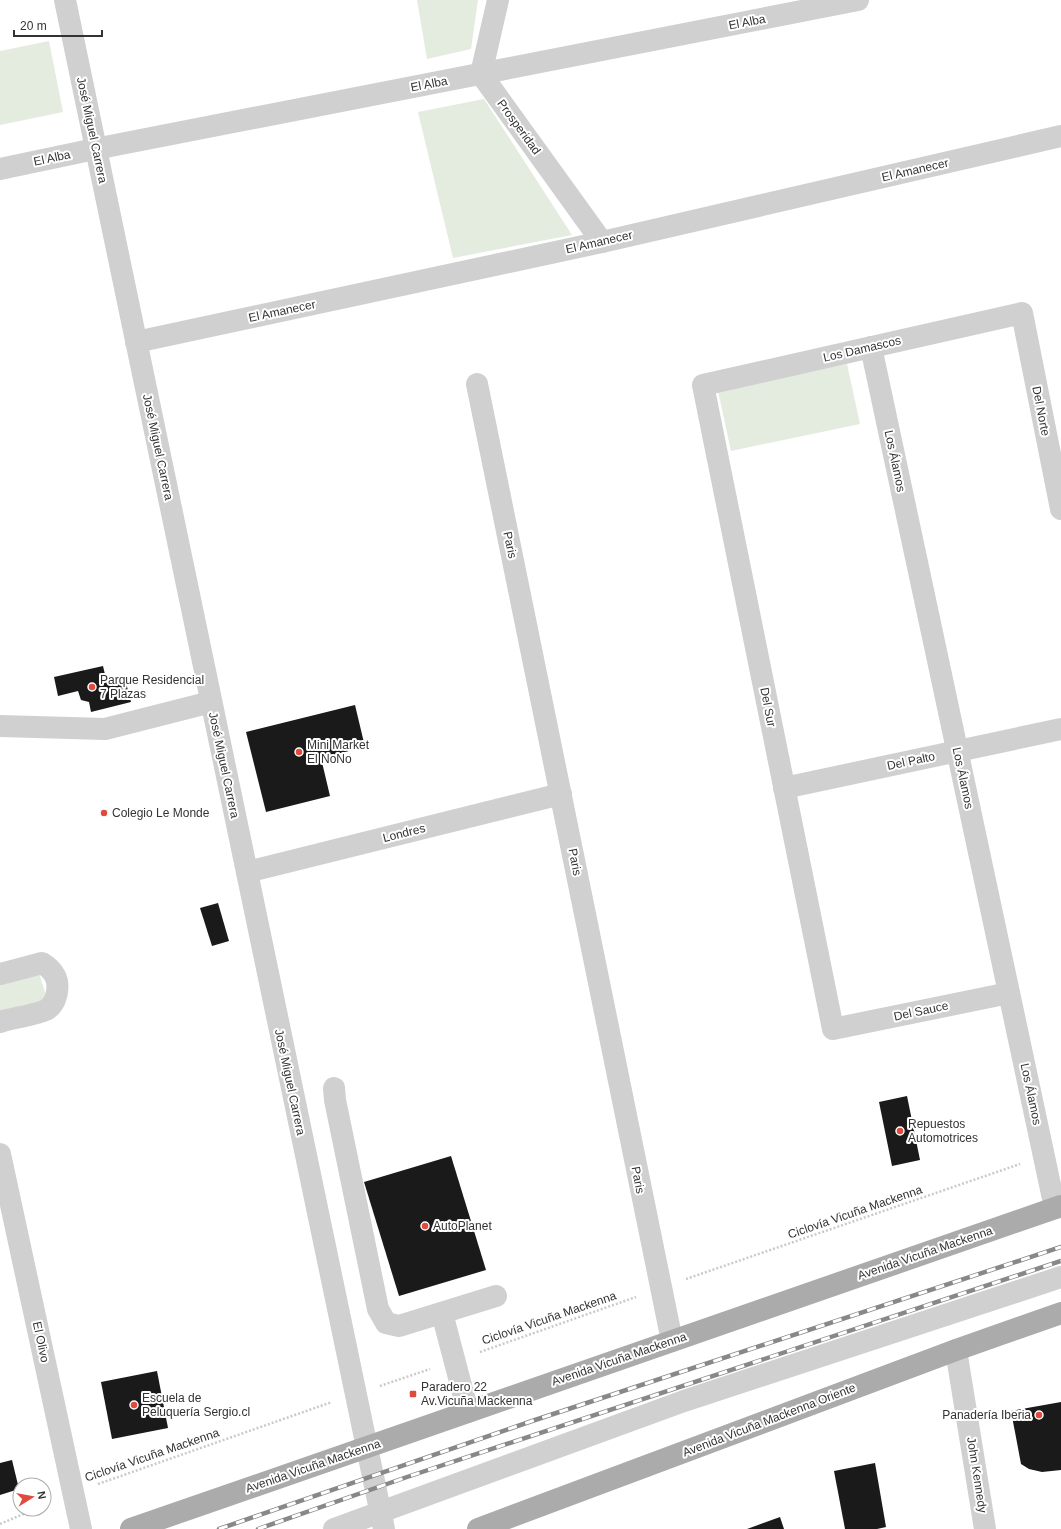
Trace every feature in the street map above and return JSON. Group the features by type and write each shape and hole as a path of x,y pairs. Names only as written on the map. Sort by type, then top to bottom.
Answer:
{"main road":[{"name":"Avenida Vicuña Mackenna","path":"131,1529 1058,1207"},
{"name":"Avenida Vicuña Mackenna Oriente","path":"478,1529 956,1350 1061,1313"}],"street":[{"name":"José Miguel Carrera","path":"64,0 382,1521"},
{"path":"481,74 498,0"},
{"name":"El Alba","path":"0,169 95,149 858,0"},
{"name":"Prosperidad","path":"481,74 602,242"},
{"name":"El Amanecer","path":"136,342 602,242 1061,136"},
{"name":"Los Damascos","path":"703,385 1022,313"},
{"name":"Del Norte","path":"1022,313 1061,509"},
{"name":"Los Álamos","path":"871,347 1044,1156 1058,1207"},
{"name":"Paris","path":"477,384 660,1288 672,1340"},
{"name":"Del Sur","path":"703,385 833,1029"},
{"path":"0,726 105,728 211,702"},
{"name":"Del Palto","path":"784,788 1061,729"},
{"name":"Londres","path":"246,872 561,794"},
{"path":"0,974 42,963 50,968 55,976 58,986 57,995 47,1010 0,1022"},
{"name":"Del Sauce","path":"833,1029 1009,993"},
{"path":"334,1088 335,1100 378,1309 386,1323 399,1326 496,1296"},
{"name":"El Olivo","path":"0,1154 81,1529"},
{"path":"334,1529 382,1521 535,1454 684,1401 1061,1277"},
{"path":"442,1313 468,1412"},
{"name":"John Kennedy","path":"956,1350 985,1529"}],"path":[{"name":"Ciclovía Vicuña Mackenna","path":"73,1492 1044,1156"},
{"path":"0,1524 16,1517"}],"shaded area":[{"path":"417,0 478,0 471,49 427,59"},
{"path":"49,41 63,112 0,125 0,51"},
{"path":"484,99 572,235 453,258 418,112"},
{"path":"847,364 860,424 731,451 718,391"},
{"path":"39,973 48,1002 0,1013 0,983"}],"building":[{"name":"Parque Residencial 7 Plazas","path":"103,666 107,683 125,679 131,702 91,712 89,702 81,700 78,691 58,696 54,677"},
{"name":"Mini Market El NoNo","path":"355,705 365,747 321,758 330,796 266,812 246,732"},
{"path":"218,903 229,941 212,946 200,908"},
{"name":"Repuestos Automotrices","path":"907,1096 920,1160 892,1166 879,1102"},
{"name":"AutoPlanet","path":"451,1156 486,1270 399,1296 364,1182"},
{"name":"Escuela de Peluquería Sergio.cl","path":"157,1371 168,1428 112,1439 101,1382"},
{"path":"1061,1402 1061,1470 1042,1472 1029,1469 1021,1464 1011,1411"},
{"path":"12,1460 16,1477 12,1477 12,1491 0,1495 0,1463"},
{"path":"875,1463 886,1527 877,1529 845,1529 834,1471"},
{"path":"780,1517 784,1529 747,1529"}],"railway":[{"path":"219,1529 532,1421 1061,1247"},
{"path":"258,1529 407,1477 1061,1261"}],"place":[{"name":"Parque Residencial 7 Plazas","path":"92,687"},
{"name":"Mini Market El NoNo","path":"299,752"},
{"name":"Colegio Le Monde","path":"104,813"},
{"name":"Repuestos Automotrices","path":"900,1131"},
{"name":"AutoPlanet","path":"425,1226"},
{"name":"Paradero 22 Av.Vicuña Mackenna","path":"413,1394"},
{"name":"Escuela de Peluquería Sergio.cl","path":"134,1405"},
{"name":"Panadería Iberia","path":"1039,1415"}]}
